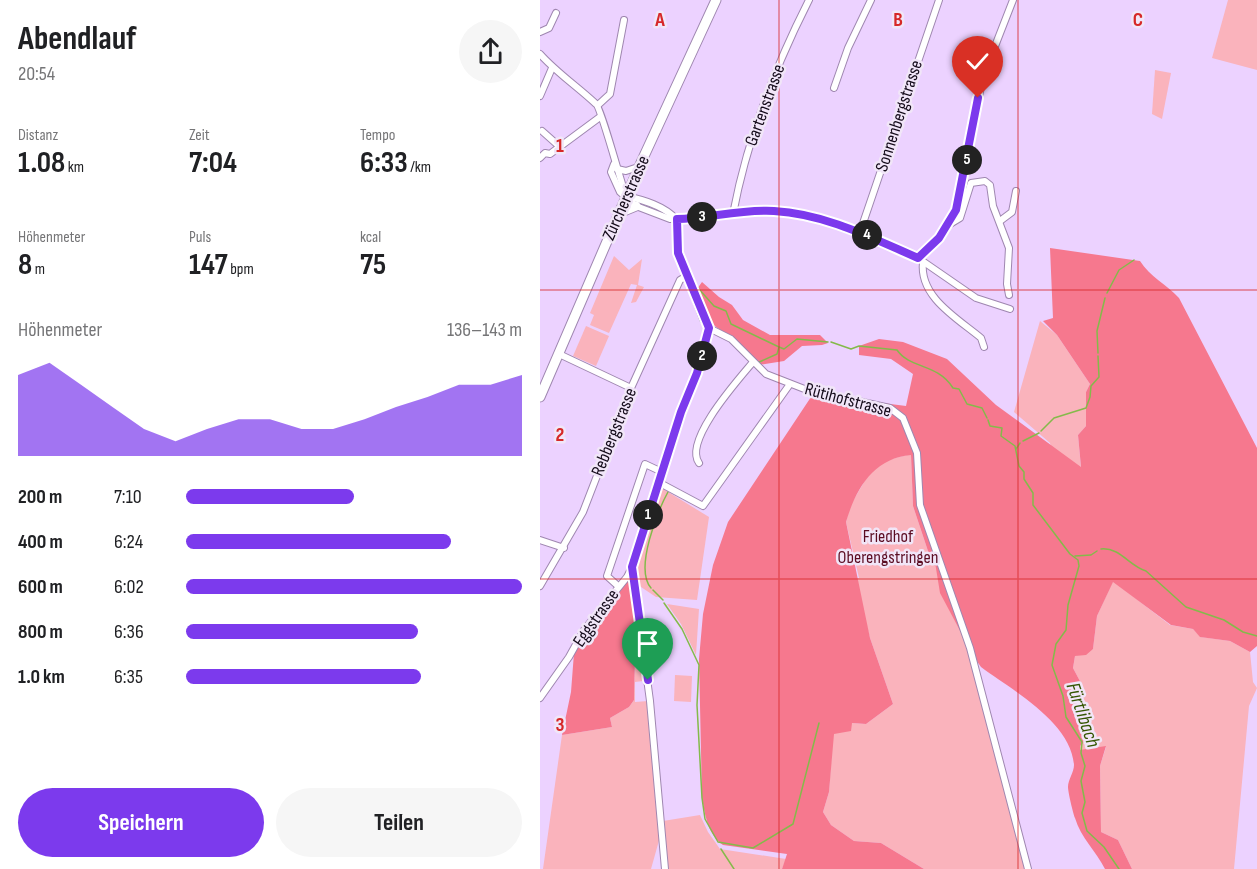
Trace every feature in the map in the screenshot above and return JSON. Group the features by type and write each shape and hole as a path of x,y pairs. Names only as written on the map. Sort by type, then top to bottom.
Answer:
{"main road":[{"name":"Zürcherstrasse","path":"540,398 626,196 716,0"},
{"path":"619,213 636,206"}],"street":[{"name":"Gartenstrasse","path":"733,214 744,164 770,88 809,0"},
{"path":"834,88 848,48 871,0"},
{"name":"Sonnenbergstrasse","path":"860,232 939,0"},
{"path":"920,260 950,224 961,195 983,77 1013,0"},
{"path":"540,32 549,28 556,13"},
{"path":"598,105 610,94 624,20"},
{"path":"540,54 552,68 598,105 600,117 609,138 615,167 626,196 636,206 677,219 773,211 797,213 831,221 920,260 976,298 1011,309"},
{"path":"540,96 552,68"},
{"path":"540,158 561,147 600,117"},
{"path":"542,131 561,147"},
{"path":"615,167 626,171 639,167"},
{"path":"950,224 960,218 971,183 981,179 990,185 993,206 1009,248 1007,284 1009,295"},
{"path":"1000,221 1012,212 1016,191"},
{"path":"626,196 661,208 677,219"},
{"path":"677,219 678,253 709,328"},
{"path":"920,260 923,276 931,293 981,338 984,347"},
{"name":"Rebbergstrasse","path":"540,586 583,512 631,388 680,280 686,277"},
{"name":"Rütihofstrasse","path":"709,328 731,339 766,374 807,390 890,408 906,424 917,453 920,505 970,648 1028,869"},
{"name":"Eggstrasse","path":"540,698 569,657 584,630 632,567 658,482 697,373 709,328"},
{"path":"559,354 631,388"},
{"path":"699,463 696,455 696,442 728,390 753,362"},
{"path":"658,482 703,506 790,384"},
{"path":"618,586 607,576 645,464 662,472"},
{"path":"540,540 564,548"},
{"path":"632,567 650,701 664,869"}],"green space":[{"path":"1228,0 1257,0 1257,70 1212,58"},
{"path":"1155,70 1171,73 1162,119 1152,114"},
{"path":"614,256 629,270 642,259 638,285 644,287 636,302 631,303 637,285 631,284 609,333 590,325 594,315 590,313"},
{"path":"1040,321 1057,335 1090,384 1086,392 1086,426 1078,435 1081,468 1057,472 1050,443 1014,412"},
{"path":"586,326 609,336 596,366 573,356"},
{"name":"Friedhof Oberengstringen","path":"911,454 913,506 930,557 934,556 968,648 1026,869 924,869 881,843 854,841 831,825 823,812 829,792 833,733 852,723 866,724 893,704 870,638 854,578 859,578 846,522 850,506 870,472 887,460"},
{"path":"660,487 709,517 697,600 656,597 638,585 638,564"},
{"path":"1113,581 1170,625 1193,629 1201,637 1230,641 1250,652 1253,682 1257,688 1249,706 1234,869 1132,869 1118,840 1101,832 1100,766 1106,747 1080,751 1080,746 1093,733 1082,706 1082,685 1073,668 1075,656 1093,649 1097,616"},
{"path":"667,604 699,609 696,655 681,624"},
{"path":"636,617 643,681 635,682 635,702 648,701 660,837 651,869 543,869 562,735 612,727 610,718 629,707 634,700"},
{"path":"675,675 692,676 691,702 674,701"},
{"path":"700,815 720,849 786,859 782,869 666,869 663,821"}],"shaded area":[{"path":"1050,248 1140,261 1148,272 1179,298 1257,448 1257,646 1250,652 1230,641 1200,637 1193,629 1171,625 1113,582 1097,616 1093,649 1086,655 1075,656 1073,668 1082,685 1082,706 1093,734 1080,746 1080,750 1106,746 1100,766 1101,832 1118,840 1132,869 1105,869 1081,832 1074,815 1068,787 1074,765 1063,735 1038,708 981,667 940,593 934,556 930,557 913,506 911,455 898,457 887,462 868,477 855,498 846,522 870,638 893,704 866,724 852,723 851,731 834,734 829,792 823,812 831,825 854,841 881,843 924,869 782,869 787,854 723,845 711,830 702,798 699,659 703,614 713,565 728,522 813,394 906,406 913,374 891,359 859,355 859,346 879,339 903,342 947,359 996,405 1081,467 1078,435 1086,426 1086,392 1090,384 1057,335 1043,321 1053,318"},
{"path":"702,282 732,305 743,320 770,335 820,335 828,343 802,346 784,361 758,365 738,342 709,322 697,289"},
{"path":"628,579 632,583 636,617 634,700 629,707 610,718 612,727 562,735 571,692 574,653 593,623"}],"waterway":[{"path":"1107,293 1119,270 1134,260"},
{"path":"698,288 714,306 726,311 731,324 779,347 784,349 797,339 828,342"},
{"path":"1098,353 1097,331 1105,298"},
{"path":"831,342 851,349 859,346 897,350 902,356 939,374 953,388 959,389 967,404 982,408 987,418"},
{"path":"757,363 777,354 779,347"},
{"path":"1041,431 1054,418 1086,408 1091,386 1099,377 1098,356"},
{"name":"Fürtlibach","path":"988,420 990,426 1002,428 1001,436 1015,446 1019,466 1033,493 1033,505 1070,554 1078,560 1079,566 1068,605 1066,630 1056,644 1052,665 1063,696 1066,717 1082,742 1081,753 1085,766 1081,781 1085,802 1082,813 1087,831 1104,847 1119,869"},
{"path":"1023,441 1039,433"},
{"path":"1016,449 1020,443"},
{"path":"651,588 646,579 646,554 659,511 669,490"},
{"path":"1101,549 1114,551 1146,571 1186,607 1224,620 1243,632 1257,636"},
{"path":"1075,556 1091,555 1097,551"},
{"path":"653,590 663,600"},
{"path":"664,603 682,629 699,665 697,705 702,798 705,819 718,842 753,848 793,824 819,723"},
{"path":"721,849 734,869"}],"route":[{"path":"648,680 638,595 632,567 681,412 697,373 709,328 703,319 678,253 677,219 773,211 797,213 831,221 918,258 939,238 950,224 956,210 961,195 978,98"}]}
